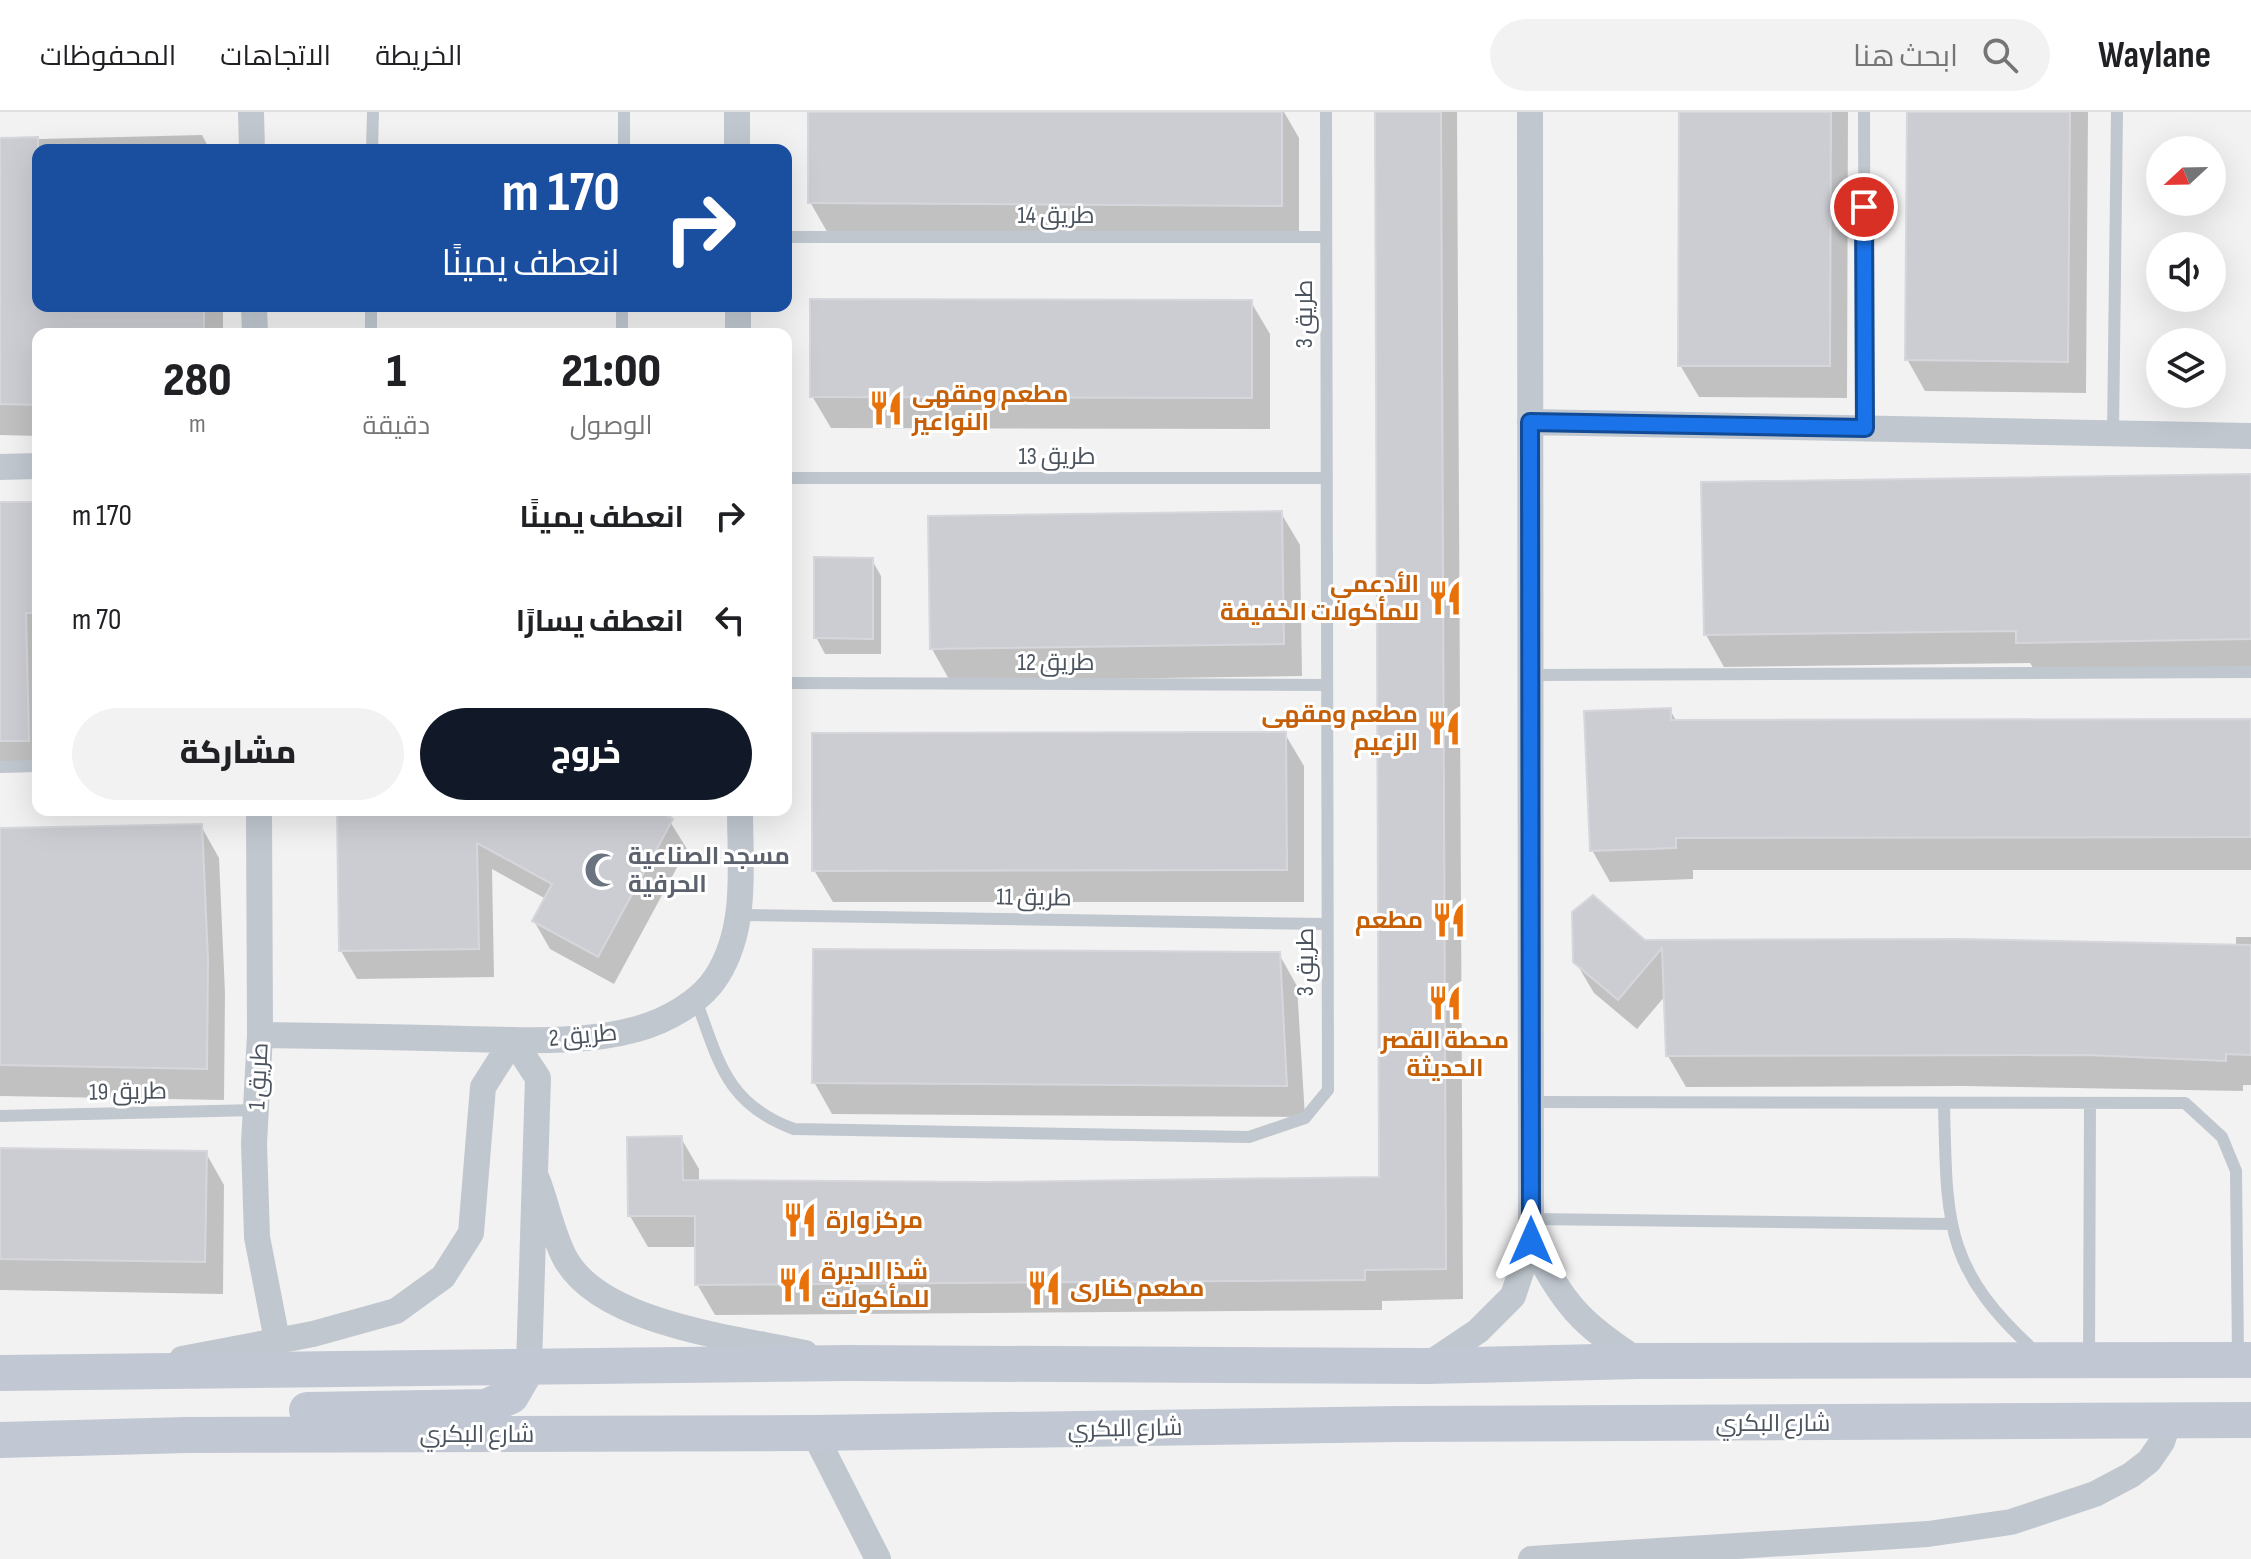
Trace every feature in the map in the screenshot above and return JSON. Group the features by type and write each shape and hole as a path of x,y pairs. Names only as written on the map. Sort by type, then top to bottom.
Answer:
{"main road":[{"path":"0,1373 848,1363 1426,1366 1639,1361 2244,1360"},
{"path":"187,1435 232,1422 312,1410 486,1407 511,1396 529,1365"},
{"name":"شارع البكري","path":"0,1440 187,1435 814,1433 1398,1424 2251,1420"}],"street":[{"path":"251,112 252,144"},
{"path":"737,112 737,144"},
{"path":"1426,1366 1478,1331 1513,1296 1531,1230 1530,112"},
{"path":"1530,422 2251,436"},
{"path":"0,467 32,466"},
{"name":"طريق 1","path":"259,816 257,1237 277,1340"},
{"name":"طريق 2","path":"260,1035 513,1040 637,1029 696,1000 717,977 740,915 740,816"},
{"path":"121,1371 277,1340 396,1311 443,1277 471,1233 483,1087 513,1040 538,1078 529,1365"},
{"path":"537,1179 567,1261 600,1295 654,1319 848,1363"},
{"path":"1531,1230 1559,1295 1592,1331 1639,1361"},
{"path":"1531,1559 1928,1534 2011,1522 2095,1494 2131,1475 2149,1461 2162,1442 2169,1420"},
{"path":"814,1433 878,1559"}],"lane":[{"path":"372,144 373,112"},
{"path":"624,112 624,144"},
{"name":"طريق 3","path":"696,1000 719,1062 742,1100 766,1119 794,1129 1249,1137 1305,1118 1328,1090 1326,112"},
{"path":"1864,112 1865,428"},
{"path":"2113,434 2117,112"},
{"name":"طريق 14","path":"792,237 1326,237"},
{"name":"طريق 13","path":"792,478 1327,478"},
{"path":"1530,675 2251,672"},
{"name":"طريق 12","path":"792,683 1325,685"},
{"path":"0,767 32,766"},
{"name":"طريق 11","path":"740,915 1327,924"},
{"path":"1531,1102 2185,1103 2222,1137 2236,1171 2244,1360"},
{"path":"2089,1358 2090,1103"},
{"path":"1944,1104 1946,1195 1955,1245 1976,1289 2007,1326 2045,1359"},
{"name":"طريق 19","path":"0,1116 256,1110"},
{"path":"1531,1230 1951,1224"}],"building":[{"path":"808,112 1282,112 1282,206 808,203"},
{"path":"1375,112 1441,112 1446,1269 1365,1270 1365,1280 695,1285 695,1216 628,1216 627,1137 682,1136 683,1180 987,1182 1379,1177"},
{"path":"1679,112 1831,112 1830,366 1678,366"},
{"path":"1907,112 2070,112 2068,362 1905,360"},
{"path":"38,137 38,144 32,144 32,312 204,312 204,328 32,328 32,405 0,404 0,138"},
{"path":"810,299 1252,300 1252,398 810,397"},
{"path":"2251,474 2251,639 2016,643 2016,631 1704,635 1701,482"},
{"path":"0,502 32,502 32,613 26,613 29,741 0,741"},
{"path":"1282,511 1284,644 930,649 928,516"},
{"path":"814,557 873,558 873,639 814,638"},
{"path":"1671,708 1671,720 2251,719 2251,837 1676,838 1676,848 1590,851 1584,711"},
{"path":"1286,732 1287,870 812,871 812,733"},
{"path":"337,816 667,816 673,819 598,957 532,921 552,884 477,843 479,949 339,951"},
{"path":"202,824 208,960 207,1069 0,1065 0,828"},
{"path":"1593,895 1645,940 1959,939 2251,945 2251,1055 2226,1054 2226,1061 2086,1055 1666,1056 1662,948 1618,1000 1573,962 1572,912"},
{"path":"813,949 1280,952 1287,1086 812,1083"},
{"path":"0,1148 207,1151 205,1262 0,1259"}],"place":[{"name":"مطعم ومقهى النواعير","path":"886,408"},
{"name":"الأدعمي للمأكولات الخفيفة","path":"1445,598"},
{"name":"مطعم ومقهى الزعيم","path":"1444,728"},
{"name":"مسجد الصناعية الحرفية","path":"602,870"},
{"name":"مطعم","path":"1449,920"},
{"name":"محطة القصر الحديثة","path":"1445,1003"},
{"name":"مركز وارة","path":"800,1220"},
{"name":"شذا الديرة للمأكولات","path":"795,1285"},
{"name":"مطعم كنارى","path":"1044,1288"}],"route":[{"path":"1531,1241 1530,422 1865,428 1864,207"}]}
